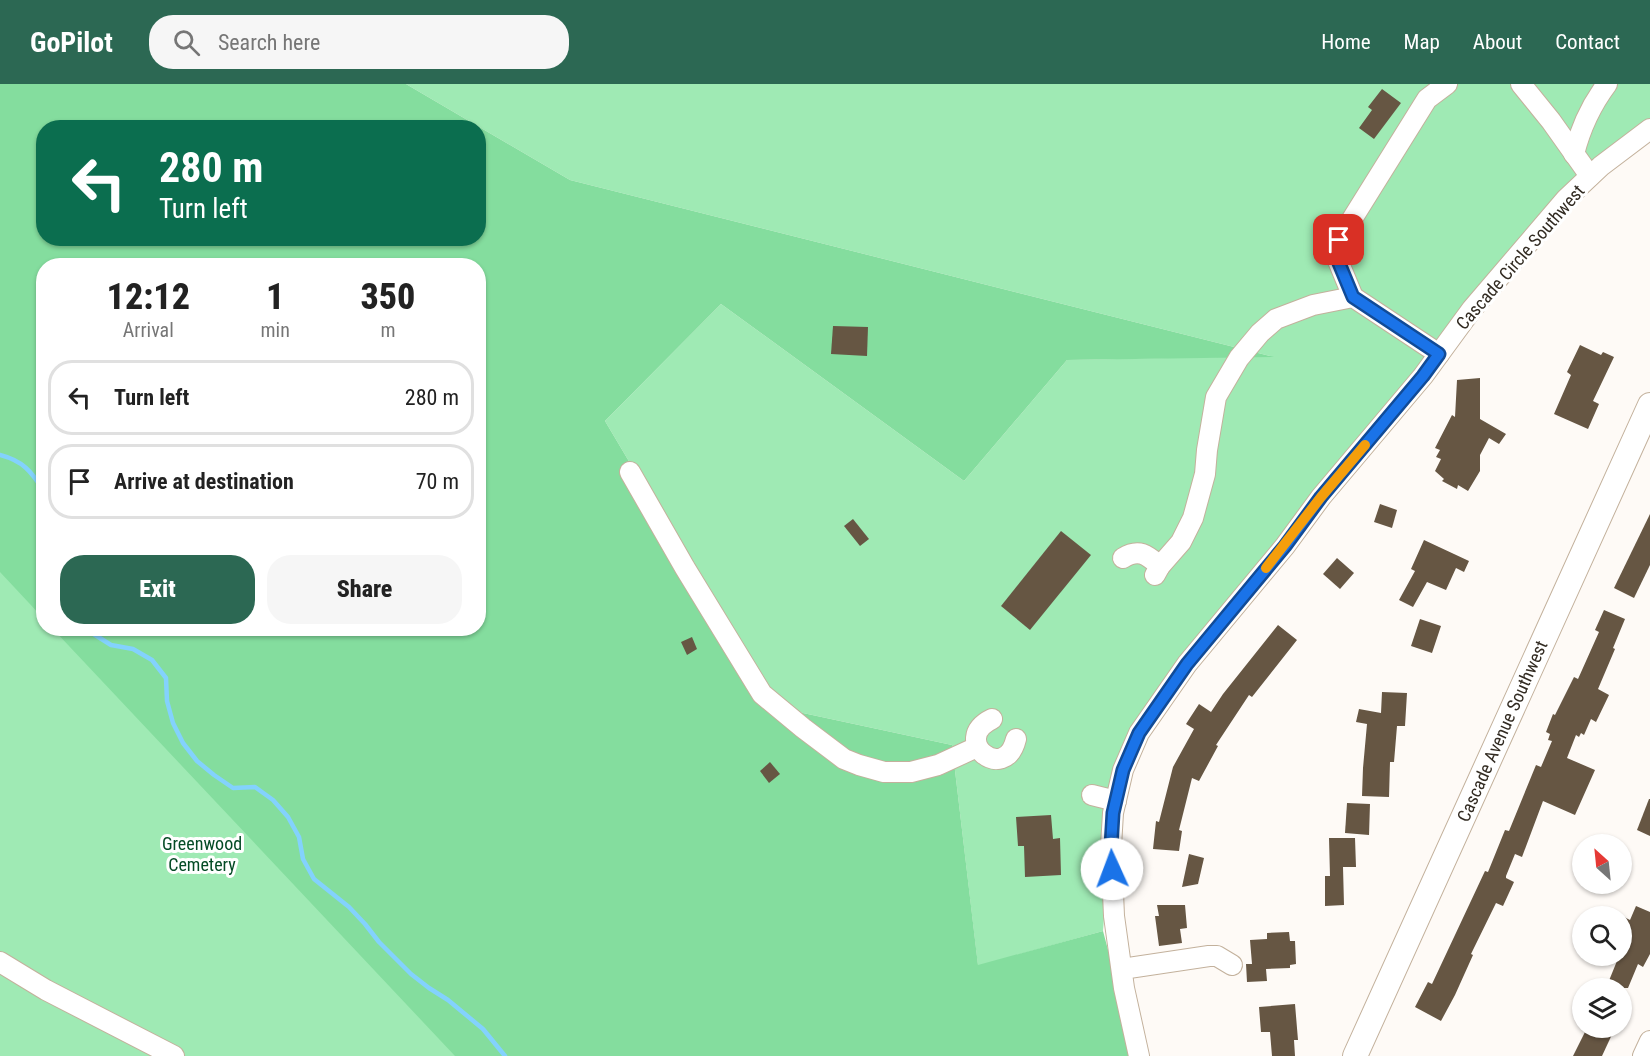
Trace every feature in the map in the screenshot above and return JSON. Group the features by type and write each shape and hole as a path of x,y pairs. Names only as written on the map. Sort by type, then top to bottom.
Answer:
{"main road":[{"name":"Cascade Avenue Southwest","path":"1355,1056 1650,405"}],"street":[{"path":"1439,354 1353,297 1336,256 1339,240 1427,99 1447,84"},
{"path":"1521,84 1551,121 1590,176"},
{"path":"1574,154 1578,137 1599,94 1607,84"},
{"name":"Cascade Circle Southwest","path":"1139,1056 1124,988 1114,916 1104,893 1113,813 1123,770 1139,733 1187,664 1285,546 1321,497 1423,376 1472,309 1566,199 1590,176 1650,129"},
{"path":"1123,558 1131,553 1145,554 1157,571 1181,542 1192,518 1205,474 1216,397 1239,358 1260,333 1276,319 1313,305 1353,297"},
{"path":"630,472 762,694 803,728 844,759 884,772 920,770 938,765 977,747"},
{"path":"992,719 984,723 975,738 982,755 990,759 1000,759 1014,748 1016,740"},
{"path":"1092,795 1116,801"},
{"path":"1122,969 1209,956 1217,956 1232,965"},
{"path":"0,962 46,990 174,1056"},
{"path":"1643,1056 1650,1041"}],"green space":[{"path":"0,84 406,84 468,120 36,120 36,246 486,246 486,131 570,180 1274,357 1067,360 964,481 721,304 605,421 775,707 952,745 978,965 1103,931 1134,1056 455,1056 60,636 486,636 486,258 36,258 36,611 0,572"},
{"path":"406,84 1650,84 1650,127 1603,162 1154,713 1112,817 1103,931 978,966 952,745 775,707 605,421 721,304 964,481 1067,360 1270,356 570,180 486,131 486,120 468,120"},
{"name":"Greenwood Cemetery","path":"0,539 36,555 36,636 212,636 1135,1056 0,1056"}],"building":[{"path":"1382,89 1401,103 1374,139 1359,128 1372,110 1368,107"},
{"path":"833,326 868,327 867,356 831,354"},
{"path":"1580,345 1601,355 1603,352 1614,357 1593,401 1599,404 1588,429 1554,414 1571,375 1567,372"},
{"path":"1480,378 1480,419 1506,434 1499,444 1489,438 1480,455 1480,471 1468,491 1458,485 1457,489 1442,481 1444,479 1435,471 1441,459 1436,457 1440,450 1435,448 1452,415 1455,417 1457,380"},
{"path":"1380,504 1397,510 1392,528 1374,522"},
{"path":"1650,514 1650,565 1634,598 1614,588"},
{"path":"853,519 869,539 860,546 844,526"},
{"path":"1061,531 1091,555 1030,630 1001,606"},
{"path":"1424,540 1469,561 1464,572 1456,568 1446,590 1427,582 1413,607 1399,600 1415,571 1411,569"},
{"path":"1337,558 1354,573 1340,589 1323,574"},
{"path":"1604,610 1625,619 1598,689 1609,695 1596,722 1591,719 1584,735 1581,733 1579,737 1576,735 1567,758 1595,770 1575,815 1543,801 1522,857 1515,854 1506,876 1514,882 1503,906 1496,903 1441,1021 1415,1007 1428,982 1432,984 1485,871 1488,872 1505,830 1509,831 1536,765 1541,767 1552,741 1548,740 1550,734 1546,732 1553,714 1555,715 1574,677 1578,679 1599,632 1595,630"},
{"path":"1420,619 1441,626 1432,653 1411,646"},
{"path":"1278,625 1297,640 1252,697 1249,695 1216,745 1218,746 1199,781 1192,778 1179,830 1182,831 1179,851 1153,849 1156,821 1159,822 1173,767 1194,729 1186,724 1199,704 1211,712"},
{"path":"692,637 697,649 687,655 681,642"},
{"path":"1382,692 1407,693 1405,726 1397,726 1394,762 1390,762 1389,797 1362,796 1367,724 1356,722 1359,709 1381,713"},
{"path":"770,762 780,774 769,783 760,771"},
{"path":"1650,799 1650,836 1637,830"},
{"path":"1347,803 1370,804 1369,835 1345,833"},
{"path":"1051,815 1053,839 1060,838 1061,875 1025,877 1024,846 1018,846 1016,817"},
{"path":"1329,838 1355,838 1356,867 1343,867 1344,905 1325,906 1325,876 1330,876"},
{"path":"1189,854 1204,858 1198,884 1182,887"},
{"path":"1157,905 1185,905 1187,928 1180,929 1182,943 1159,946 1155,916 1159,916"},
{"path":"1636,906 1650,912 1650,954 1643,967 1638,964 1632,978 1610,978 1615,966 1632,966 1632,915"},
{"path":"1289,932 1290,941 1295,941 1296,964 1290,965 1290,968 1266,969 1267,981 1247,982 1246,964 1252,964 1250,940 1267,939 1267,933"},
{"path":"1295,1004 1298,1040 1294,1040 1295,1056 1272,1056 1270,1032 1261,1032 1259,1007"},
{"path":"1582,1038 1610,1038 1602,1056 1573,1056"}],"waterway":[{"path":"0,455 15,460 36,479"},
{"path":"97,636 111,645 133,649 152,660 166,678 167,701 173,723 183,743 197,761 233,788 255,787 273,800 288,817 299,837 303,859 314,879 349,907 411,974 483,1029 505,1056"}],"slow traffic":[{"path":"1266,568 1365,445"}],"route":[{"path":"1112,869 1113,813 1123,770 1139,733 1187,664 1439,354 1353,297 1336,256 1339,240"}]}
